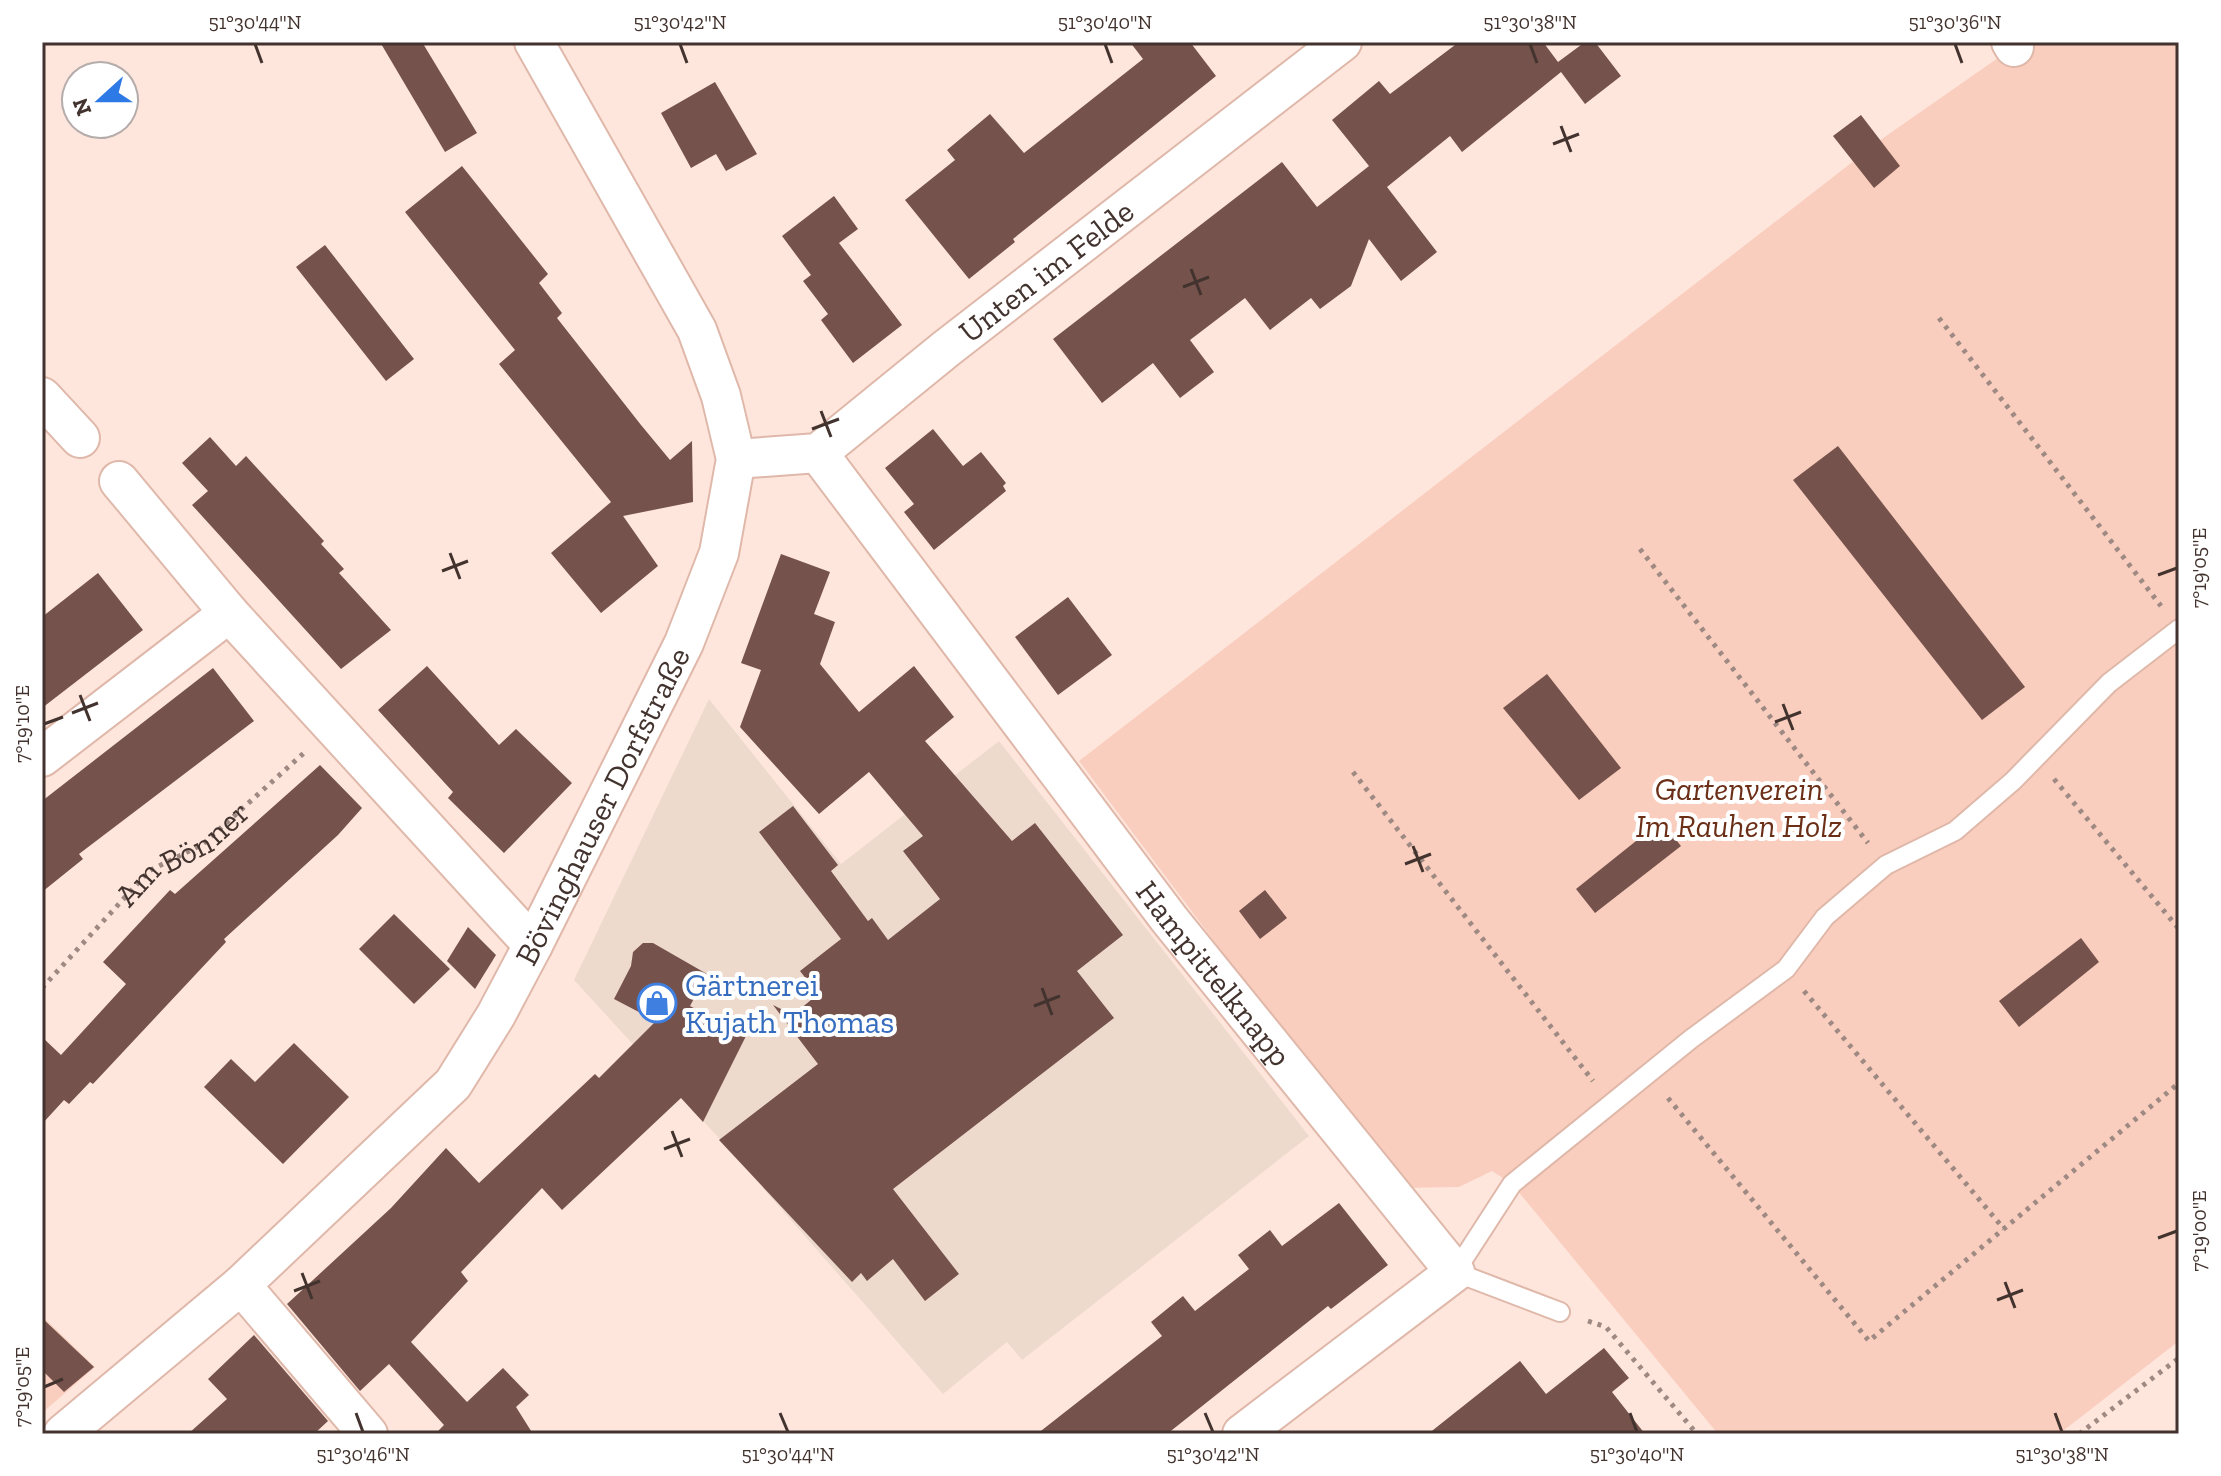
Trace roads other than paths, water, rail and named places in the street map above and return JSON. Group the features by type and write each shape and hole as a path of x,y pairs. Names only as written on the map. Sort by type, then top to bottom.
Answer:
{"street":[{"name":"Bövinghauser Dorfstraße","path":"63,1434 241,1285 453,1084 496,1015 533,945 684,643 719,553 736,459 721,396 697,330 534,42"},
{"name":"Unten im Felde","path":"818,453 947,348 1342,42"},
{"path":"42,397 80,438"},
{"path":"736,459 818,453"},
{"name":"Hampittelknapp","path":"818,453 1169,919 1455,1272"},
{"path":"119,481 229,613 533,945"},
{"path":"42,757 229,613"},
{"path":"1242,1434 1455,1272"},
{"path":"241,1285 368,1434"}],"lane":[{"path":"1560,1312 1455,1272 1512,1184 1648,1074 1786,969 1825,917 1886,865 1955,831 2109,683 2179,629"}],"place":[{"name":"Gärtnerei Kujath Thomas","path":"657,1003"}],"park label":[{"name":"Gartenverein Im Rauhen Holz","path":"1739,808"}]}
